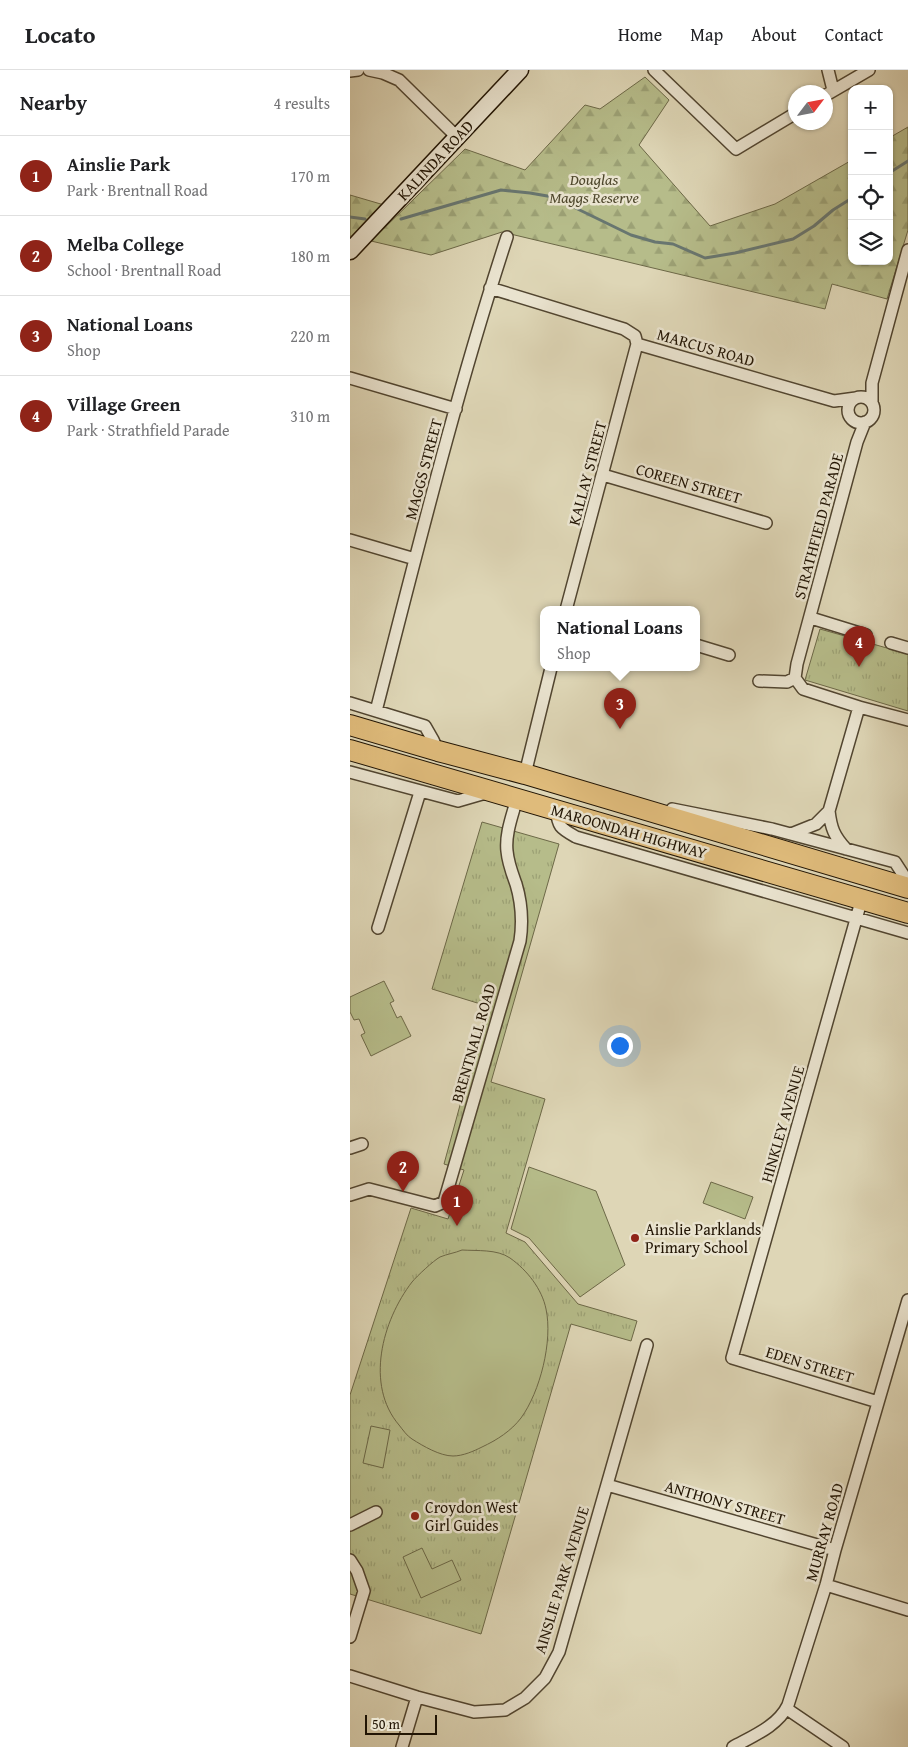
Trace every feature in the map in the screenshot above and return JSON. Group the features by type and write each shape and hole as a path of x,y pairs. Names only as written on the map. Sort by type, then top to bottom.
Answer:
{"highway":[{"name":"MAROONDAH HIGHWAY","path":"350,725 524,774 908,888"},
{"name":"MAROONDAH HIGHWAY","path":"350,750 862,898 908,913"},
{"path":"517,798 524,774"}],"street":[{"path":"350,71 358,70"},
{"path":"368,70 400,75 457,137"},
{"name":"KALINDA ROAD","path":"350,251 520,70"},
{"path":"654,70 736,149 788,118"},
{"path":"828,70 829,85"},
{"path":"833,91 870,70"},
{"name":"MAGGS STREET","path":"376,711 456,409 490,288 507,237"},
{"path":"872,383 857,398 852,400 848,408 850,417 858,422 869,420 874,412 872,383 905,280 908,250"},
{"name":"MARCUS ROAD","path":"490,288 624,329 635,336 638,344 834,401 857,398"},
{"name":"KALLAY STREET","path":"570,606 638,344"},
{"path":"350,378 456,409"},
{"path":"857,398 866,398 872,403"},
{"name":"MARCUS ROAD","path":"834,401 850,417"},
{"name":"STRATHFIELD PARADE","path":"850,417 857,442"},
{"name":"STRATHFIELD PARADE","path":"795,678 797,664 857,442 865,422"},
{"name":"COREEN STREET","path":"603,476 766,523"},
{"path":"350,540 416,559"},
{"name":"STRATHFIELD PARADE","path":"810,618 866,635"},
{"path":"891,643 908,648"},
{"path":"700,646 729,654"},
{"path":"524,774 550,671"},
{"path":"759,681 787,682 795,678 803,689 908,720"},
{"path":"350,703 425,726 434,740 438,751"},
{"path":"846,849 831,827 829,811 859,707"},
{"path":"350,772 458,802 493,791"},
{"path":"378,928 420,792"},
{"name":"BRENTNALL ROAD","path":"350,1195 369,1189 435,1206 444,1202 520,941 522,908 516,883 508,865 506,848 517,798"},
{"path":"624,804 677,810 791,834 895,862 908,882"},
{"path":"556,810 558,824 576,837 908,933"},
{"path":"791,834 816,824 829,811"},
{"name":"HINKLEY AVENUE","path":"732,1358 858,919 862,898"},
{"path":"350,1148 362,1144"},
{"name":"MURRAY ROAD","path":"733,1747 774,1724 787,1708 826,1585 908,1300"},
{"name":"AINSLIE PARK AVENUE","path":"350,1676 474,1712 505,1710 526,1698 545,1678 559,1652 647,1345"},
{"name":"EDEN STREET","path":"732,1358 878,1402"},
{"name":"ANTHONY STREET","path":"607,1485 835,1550"},
{"path":"350,1525 376,1512"},
{"path":"350,1560 358,1571 364,1591 350,1637"},
{"path":"826,1585 908,1610"},
{"path":"402,1747 417,1697"},
{"path":"787,1708 842,1747"}],"green space":[{"name":"Douglas Maggs Reserve","path":"645,77 669,100 639,145 710,226 775,204 848,162 848,265 893,265 893,136 908,127 908,230 887,299 832,284 825,309 502,232 431,255 371,241 465,149 525,170 585,105 600,109"},
{"path":"350,195 391,207 362,239 350,236"},
{"path":"820,629 908,654 908,711 805,680"},
{"path":"482,822 559,844 491,1082 545,1099 506,1233 525,1242 578,1304 637,1321 631,1341 571,1324 481,1634 350,1594 350,1395 411,1208 448,1219 464,1170 444,1164 487,1006 432,989"},
{"path":"384,981 394,1001 390,1003 397,1018 401,1016 411,1036 371,1056 361,1035 365,1033 359,1019 354,1020 350,1012 350,997"},
{"path":"529,1167 596,1191 625,1265 580,1297 529,1238 511,1229"},
{"path":"711,1182 753,1197 745,1219 703,1203"},
{"path":"462,1250 499,1253 510,1258 522,1268 533,1280 541,1294 546,1309 548,1336 539,1381 521,1418 508,1431 479,1449 453,1456 432,1450 405,1433 389,1409 382,1391 380,1372 386,1334 401,1298 412,1282 433,1262 440,1257"},
{"path":"371,1426 390,1430 383,1468 363,1463"},
{"path":"422,1548 432,1569 452,1560 461,1580 421,1598 403,1557"}],"waterway":[{"path":"893,170 908,161"},
{"path":"401,219 501,190 530,193 553,197 631,235 655,242 673,244 705,258 793,239 848,201"},
{"path":"350,217 365,219"}],"place":[{"name":"Village Green","path":"859,667"},
{"name":"National Loans","path":"620,729"},
{"name":"Melba College","path":"403,1192"},
{"name":"Ainslie Park","path":"457,1226"},
{"name":"Ainslie Parklands Primary School","path":"635,1238"},
{"name":"Croydon West Girl Guides","path":"415,1516"}]}
